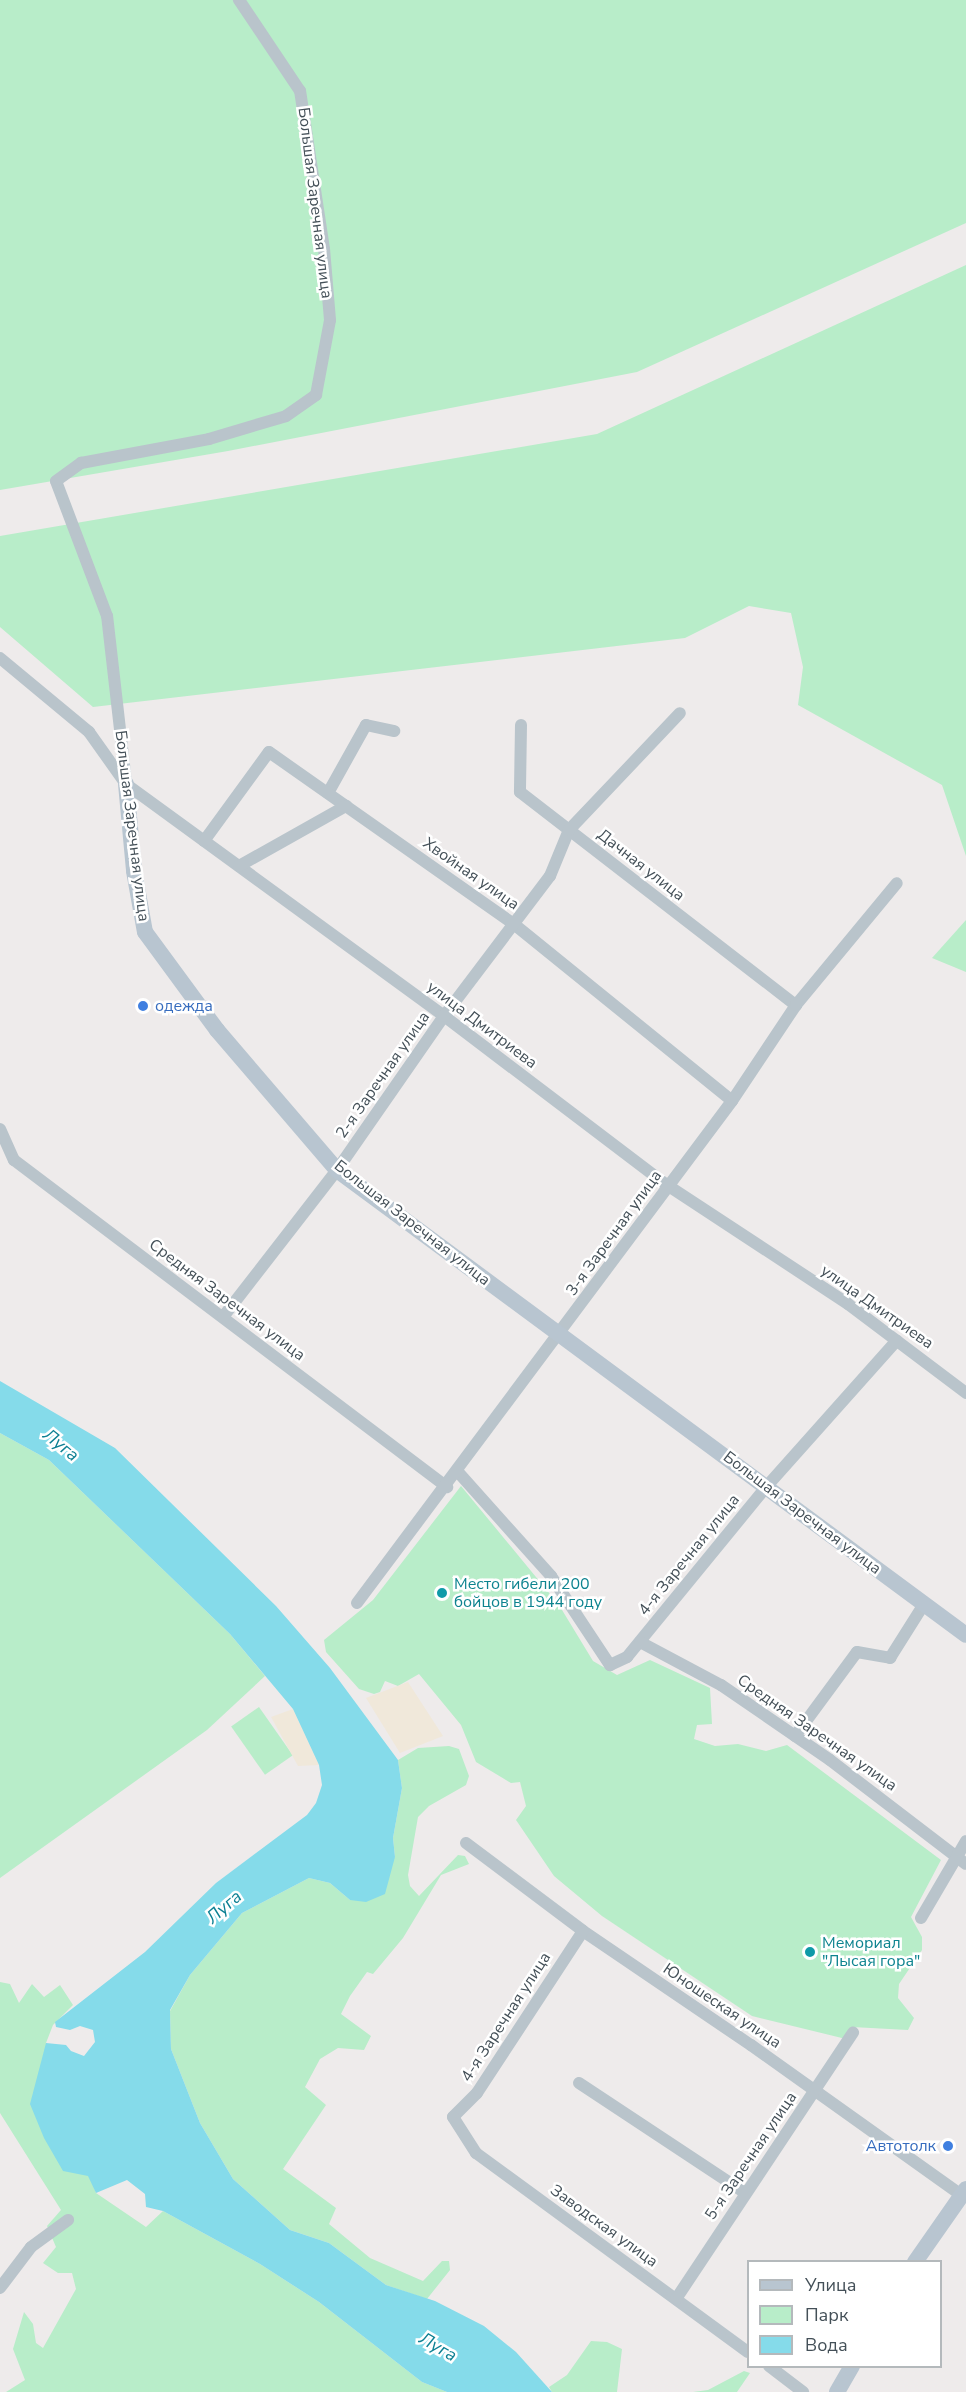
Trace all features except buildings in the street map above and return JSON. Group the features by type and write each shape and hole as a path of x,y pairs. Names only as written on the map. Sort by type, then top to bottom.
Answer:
{"street":[{"name":"Большая Заречная улица","path":"239,0 300,91 324,249 330,320 316,395 286,416 209,439 81,463 56,481 107,616 134,871 145,932 217,1030 337,1170 966,1635"},
{"name":"улица Дмитриева","path":"0,658 89,732 126,784 444,1016 668,1185 897,1340 966,1393"},
{"name":"2-я Заречная улица","path":"223,1317 337,1170 444,1016 515,926 550,876 569,830 680,712"},
{"path":"328,793 366,725 394,731"},
{"name":"Дачная улица","path":"521,725 520,792 796,1005"},
{"name":"Хвойная улица","path":"204,841 269,752 515,926 732,1101"},
{"path":"239,866 346,806"},
{"name":"3-я Заречная улица","path":"357,1603 560,1336 668,1185 732,1101 796,1005 897,883"},
{"name":"Средняя Заречная улица","path":"0,1129 14,1160 447,1487"},
{"name":"4-я Заречная улица","path":"458,1472 552,1576 610,1665 627,1657 767,1486 897,1340"},
{"path":"795,1736 857,1652 890,1658 924,1604"},
{"name":"Средняя Заречная улица","path":"640,1642 721,1685 950,1848 966,1864"},
{"path":"921,1918 966,1841"},
{"name":"Юношеская улица","path":"466,1843 583,1931 963,2191"},
{"name":"4-я Заречная улица","path":"453,2117 477,2093 583,1931"},
{"name":"5-я Заречная улица","path":"676,2299 853,2032"},
{"path":"579,2083 745,2193"},
{"name":"Заводская улица","path":"453,2117 477,2153 747,2351"},
{"path":"916,2260 963,2191"},
{"path":"0,2288 31,2247 68,2220"},
{"path":"770,2368 803,2392"},
{"path":"837,2392 851,2368"}],"green space":[{"path":"0,0 966,0 966,223 637,372 228,451 0,490"},
{"path":"966,265 966,856 942,785 798,705 803,667 791,613 749,606 685,638 93,707 0,627 0,536 597,434"},
{"path":"966,920 966,972 932,958"},
{"path":"0,1433 49,1460 230,1634 265,1676 207,1730 0,1878"},
{"path":"461,1486 559,1605 593,1661 617,1675 650,1660 710,1688 712,1724 697,1725 694,1739 715,1746 738,1744 766,1751 787,1745 941,1860 911,1917 922,1937 922,1950 899,1984 898,1998 914,2018 908,2030 852,2027 846,2039 752,2016 602,1916 554,1876 516,1820 526,1806 520,1782 511,1783 476,1762 461,1725 419,1674 398,1686 385,1681 380,1692 374,1694 359,1689 326,1652 324,1640 373,1600"},
{"path":"259,1707 293,1755 265,1775 231,1727"},
{"path":"449,1746 459,1749 469,1776 466,1785 429,1806 418,1817 408,1875 410,1886 419,1896 458,1855 465,1856 469,1864 441,1875 403,1938 373,1974 367,1972 350,1996 341,2014 371,2036 364,2050 338,2048 320,2059 305,2087 326,2105 283,2169 336,2208 329,2224 370,2258 423,2281 442,2261 449,2261 450,2270 427,2299 386,2285 329,2243 290,2230 233,2179 200,2123 171,2049 170,2011 190,1975 242,1913 309,1878 330,1883 350,1900 395,1857 393,1838 402,1788 398,1760 418,1748"},
{"path":"0,1982 10,1984 19,2003 32,1984 44,1997 60,1985 73,2005 53,2025 46,2043 96,2193 146,2227 163,2211 260,2264 319,2302 422,2382 447,2392 6,2392 25,2380 13,2349 24,2312 33,2324 36,2343 43,2348 76,2289 72,2273 58,2273 43,2263 56,2247 47,2226 61,2210 0,2113"},
{"path":"591,2341 607,2342 622,2349 617,2392 552,2392 549,2387 567,2375"},
{"path":"744,2371 750,2373 737,2392 693,2392 708,2390"}],"sand":[{"path":"408,1682 443,1736 400,1753 366,1698"},
{"path":"293,1709 319,1765 298,1766 271,1717"}],"water":[{"name":"Луга","path":"0,1381 115,1448 276,1606 330,1668 398,1760 402,1788 393,1838 395,1857 385,1894 366,1902 350,1900 330,1883 309,1878 242,1913 190,1975 170,2010 171,2049 200,2123 233,2179 290,2230 329,2243 386,2285 435,2301 484,2326 516,2352 552,2392 447,2392 422,2382 319,2302 260,2264 163,2211 146,2207 145,2194 127,2180 96,2193 88,2176 63,2171 44,2138 30,2104 46,2043 66,2045 71,2051 84,2056 95,2042 93,2030 80,2026 70,2030 56,2027 55,2022 145,1952 216,1883 307,1815 316,1803 322,1785 319,1765 293,1709 230,1634 49,1460 0,1433"}],"place":[{"name":"одежда","path":"143,1006"},
{"name":"Место гибели 200 бойцов в 1944 году","path":"442,1593"},
{"name":"Мемориал \"Лысая гора\"","path":"810,1952"},
{"name":"Автотолк","path":"948,2146"}]}
